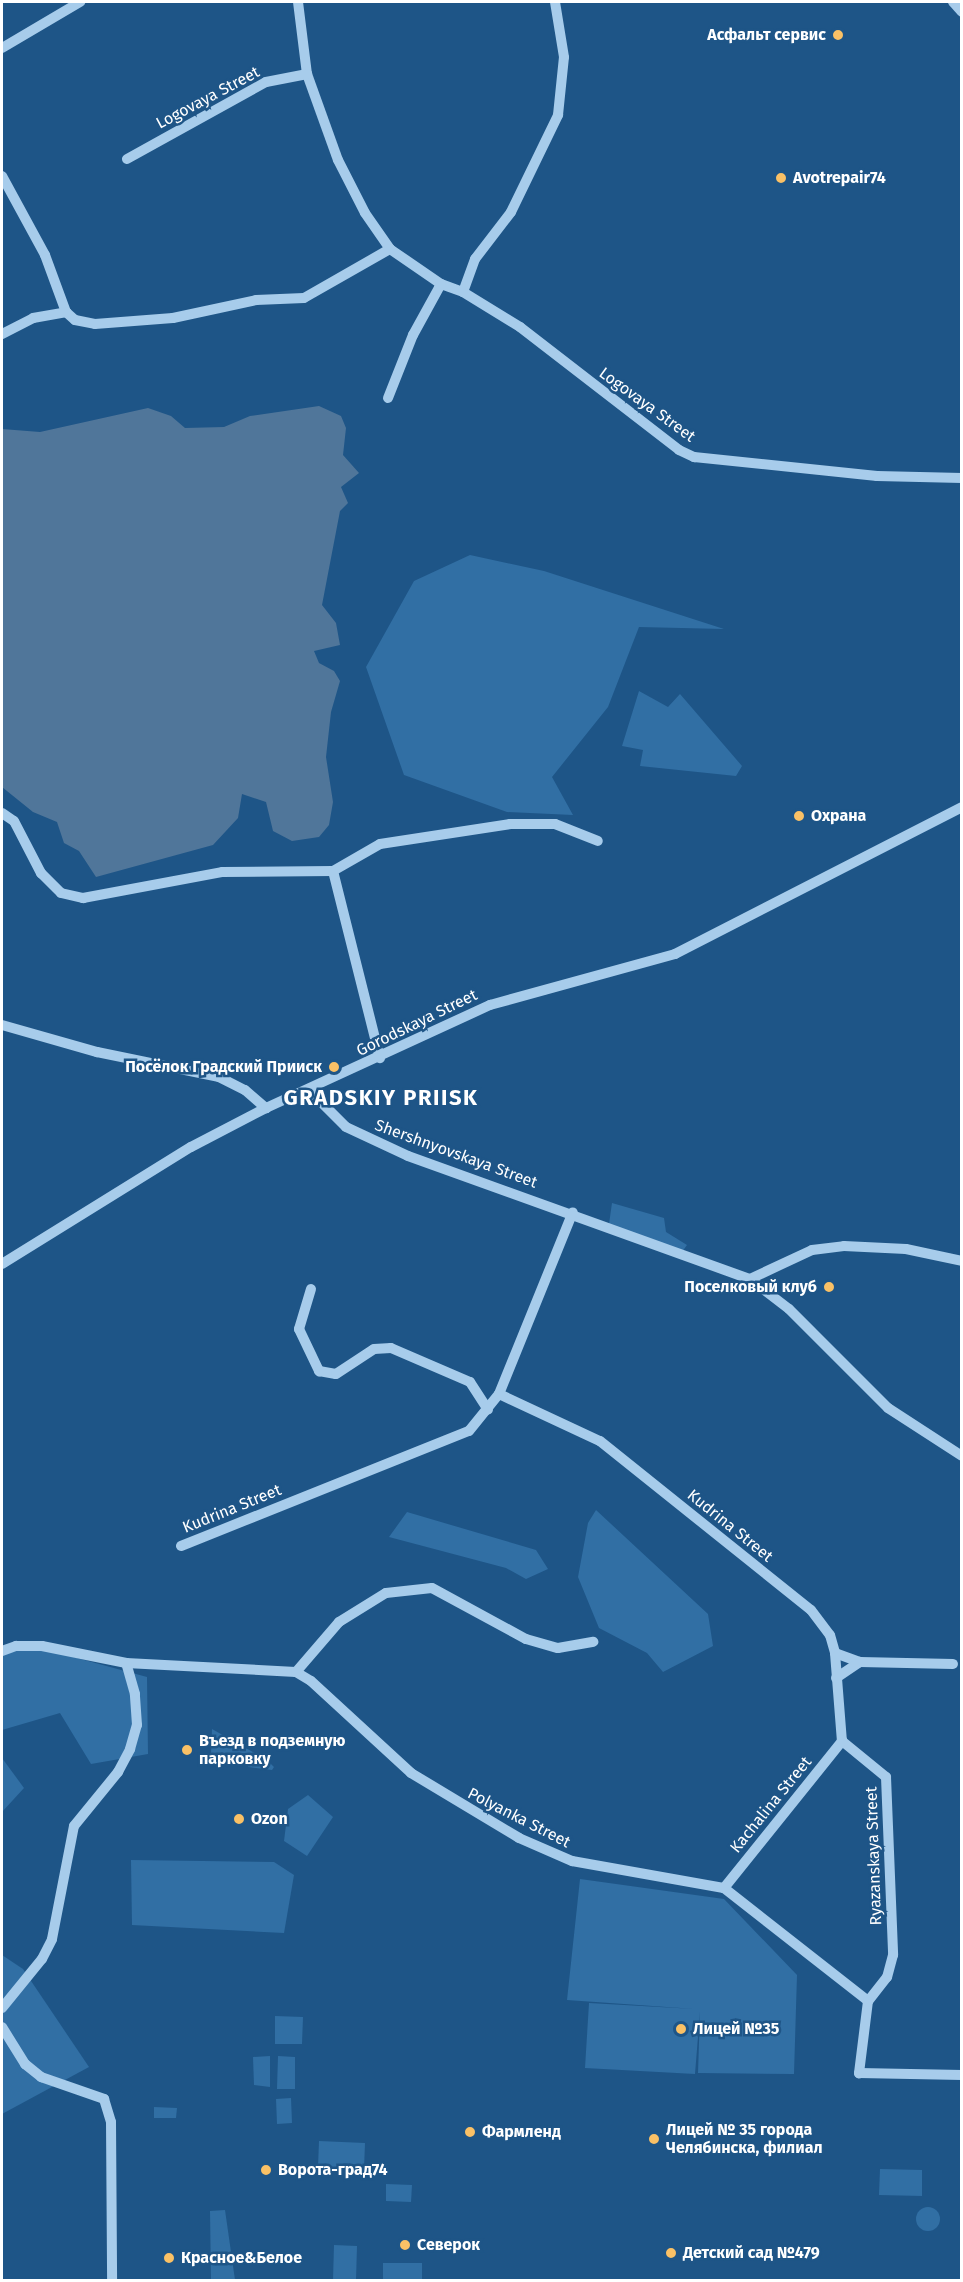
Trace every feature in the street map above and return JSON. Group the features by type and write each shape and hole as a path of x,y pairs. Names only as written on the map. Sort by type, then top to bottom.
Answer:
{"street":[{"path":"2,48 68,5 80,2"},
{"name":"Logovaya Street","path":"298,2 307,74 338,160 364,213 390,249 441,284 463,292 520,327 679,450 694,457 877,476 962,478"},
{"path":"463,292 475,259 511,212 558,115 564,57 555,2"},
{"path":"953,2 962,12"},
{"name":"Logovaya Street","path":"127,159 266,82 307,74"},
{"path":"2,176 45,255 66,312 75,320 95,324 173,318 256,300 304,298 390,249"},
{"path":"388,398 413,335 441,284"},
{"path":"2,334 33,318 66,312"},
{"name":"Gorodskaya Street","path":"2,1264 191,1147 266,1108 380,1058 441,1025 490,1005 675,954 962,807"},
{"path":"2,813 14,822 41,873 61,893 83,898 222,872 333,871 380,844 510,824 555,824 598,841"},
{"path":"333,871 380,1058"},
{"path":"2,1025 97,1052 219,1077 245,1090 266,1108"},
{"name":"Shershnyovskaya Street","path":"309,1090 332,1115 356,1134 408,1156 573,1212 655,1247 750,1279 789,1309 888,1408 962,1455"},
{"path":"499,1394 573,1212"},
{"path":"750,1279 812,1250 844,1246 906,1249 962,1262"},
{"path":"311,1289 299,1329 319,1371 326,1375 336,1374 374,1349 391,1348 470,1382 488,1410"},
{"name":"Kudrina Street","path":"181,1546 469,1431 499,1394 600,1441 811,1610 830,1635 835,1653"},
{"path":"2,1651 16,1646 42,1646 126,1663 296,1672 318,1642 357,1611 386,1593 432,1588 526,1639 558,1648 593,1642"},
{"path":"842,1741 835,1653 860,1662 953,1664"},
{"path":"837,1678 860,1662"},
{"path":"2,2008 42,1959 52,1939 74,1826 118,1772 130,1749 137,1725 135,1694 126,1663"},
{"name":"Polyanka Street","path":"296,1672 311,1681 411,1773 511,1834 572,1861 724,1888 868,2001"},
{"name":"Kachalina Street","path":"724,1888 842,1741"},
{"name":"Ryazanskaya Street","path":"842,1741 886,1777 893,1955 887,1977 868,2001"},
{"path":"868,2001 859,2073 962,2075"},
{"path":"2,2027 25,2064 41,2077 104,2099 111,2122 112,2280"}],"shaded area":[{"path":"319,406 341,416 346,428 343,455 359,473 341,487 348,503 340,511 322,605 336,623 340,645 314,651 319,663 334,671 340,681 331,712 326,757 333,802 329,825 319,837 292,841 273,831 266,802 242,794 238,818 213,845 96,877 79,851 64,843 57,822 33,812 2,787 2,429 40,432 148,408 171,416 185,428 224,427 250,416"},
{"path":"470,555 544,571 724,629 639,627 608,707 552,777 573,815 507,812 404,775 366,667 414,581"},
{"path":"639,691 668,707 680,694 742,766 736,776 640,766 643,750 622,746"},
{"path":"612,1203 664,1218 666,1232 687,1245 682,1252 609,1224"},
{"path":"596,1510 708,1614 713,1646 663,1672 647,1653 599,1628 578,1577 588,1523"},
{"path":"407,1512 536,1550 548,1569 526,1579 506,1568 389,1537"},
{"path":"29,1645 147,1677 148,1754 91,1764 60,1713 2,1730 2,1656"},
{"path":"212,1729 267,1760 274,1767 272,1770 248,1767 249,1758 211,1754"},
{"path":"2,1758 24,1788 2,1812"},
{"path":"308,1795 333,1817 307,1856 284,1841 288,1809"},
{"path":"131,1860 274,1862 294,1875 284,1933 132,1925"},
{"path":"580,1879 724,1899 797,1975 794,2074 698,2073 700,2012 695,2074 585,2068 589,2003 695,2009 567,2000"},
{"path":"2,1955 23,1969 89,2067 2,2114"},
{"path":"275,2016 303,2017 302,2044 275,2044"},
{"path":"270,2056 270,2087 254,2085 253,2057"},
{"path":"278,2056 295,2057 295,2089 277,2089"},
{"path":"291,2098 292,2123 277,2124 276,2099"},
{"path":"154,2107 177,2108 176,2118 154,2118"},
{"path":"319,2141 365,2143 364,2169 318,2167"},
{"path":"880,2169 922,2170 922,2196 879,2195"},
{"path":"386,2184 412,2185 411,2202 386,2201"},
{"path":"928,2207 936,2211 940,2219 936,2227 928,2231 920,2227 916,2219 920,2211"},
{"path":"225,2210 235,2280 211,2280 210,2211"},
{"path":"334,2245 357,2246 356,2280 333,2280"},
{"path":"383,2263 422,2263 422,2280 383,2280"}],"place":[{"name":"Асфальт сервис","path":"838,35"},
{"name":"Avotrepair74","path":"781,178"},
{"name":"Охрана","path":"799,816"},
{"name":"Посёлок Градский Прииск","path":"334,1067"},
{"name":"Поселковый клуб","path":"829,1287"},
{"name":"Въезд в подземную парковку","path":"187,1750"},
{"name":"Ozon","path":"239,1819"},
{"name":"Лицей №35","path":"681,2029"},
{"name":"Фармленд","path":"470,2132"},
{"name":"Лицей № 35 города Челябинска, филиал","path":"654,2139"},
{"name":"Ворота-град74","path":"266,2170"},
{"name":"Северок","path":"405,2245"},
{"name":"Детский сад №479","path":"671,2253"},
{"name":"Красное&Белое","path":"169,2258"}],"district":[{"name":"GRADSKIY PRIISK","path":"381,1098"}]}
